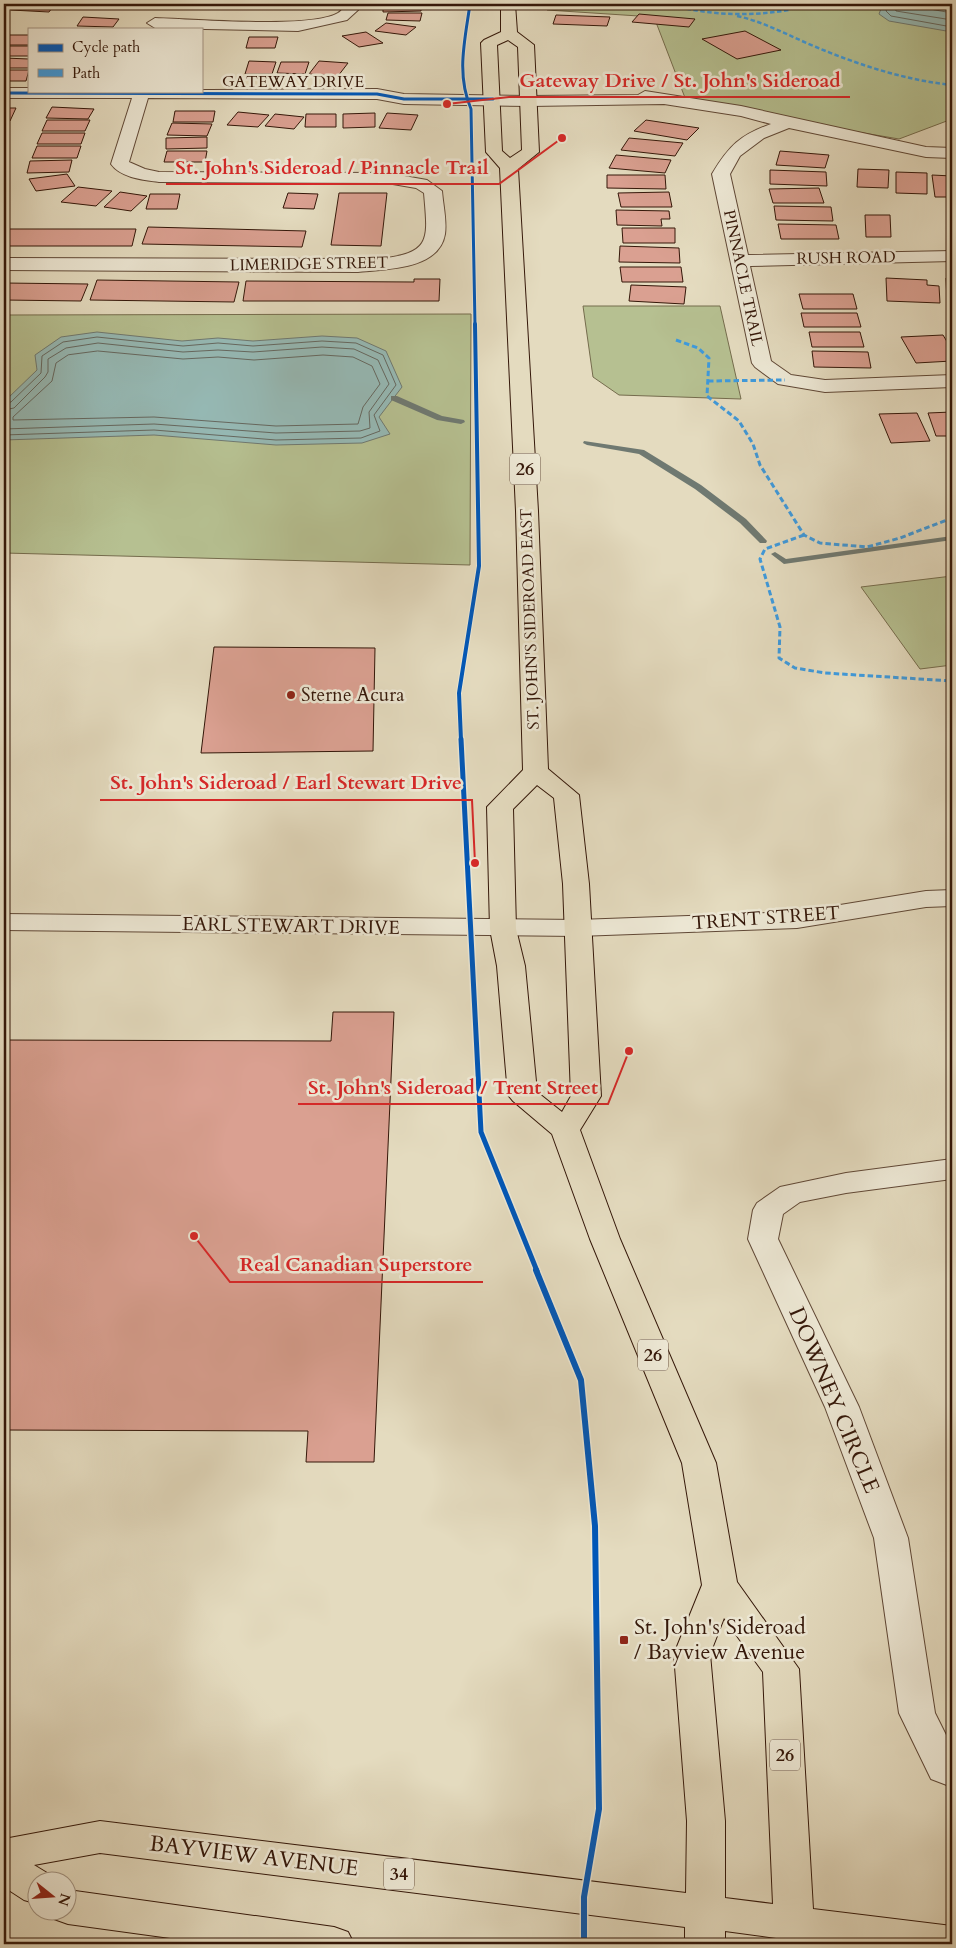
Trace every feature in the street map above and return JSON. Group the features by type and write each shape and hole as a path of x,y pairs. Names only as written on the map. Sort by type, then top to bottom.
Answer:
{"main road":[{"path":"508,4 510,34"},
{"path":"510,34 526,44 531,152 509,167 494,152 489,44 510,34"},
{"name":"ST. JOHN'S SIDEROAD EAST","path":"509,167 527,511 536,772"},
{"path":"536,772 566,795 578,928 586,1096 565,1130 523,1095 511,966 503,929 500,806 536,772"},
{"name":"26","path":"565,1130 605,1240 699,1463 720,1585 781,1669 788,1832 795,1934"},
{"path":"705,1928 706,1821 692,1654 720,1585"},
{"name":"BAYVIEW AVENUE","path":"4,1855 100,1837 705,1928 952,1943"},
{"path":"4,1867 28,1882"},
{"path":"78,1908 334,1944"}],"street":[{"path":"156,21 298,26 320,24 342,17 350,10 351,4"},
{"name":"GATEWAY DRIVE","path":"4,94 141,92 377,94 404,99 492,95"},
{"name":"LIMERIDGE STREET","path":"4,264 358,266 400,261 420,255 430,248 436,236 433,191 421,184 406,180 387,178 159,177 140,175 128,170 120,164 141,92"},
{"name":"PINNACLE TRAIL","path":"492,95 664,99 741,111 788,124 926,152 952,153"},
{"name":"PINNACLE TRAIL","path":"788,124 758,134 733,153 721,174 762,363 785,380 825,386 952,381"},
{"name":"RUSH ROAD","path":"740,261 952,256"},
{"name":"TRENT STREET","path":"578,928 798,920 926,898 952,898"},
{"name":"EARL STEWART DRIVE","path":"4,922 503,929 578,928"},
{"name":"DOWNEY CIRCLE","path":"952,1169 846,1183 791,1194 768,1210 763,1239 842,1407 891,1538 917,1713 944,1768 952,1772"}],"green space":[{"path":"547,4 952,4 952,119 899,139 687,103 654,17 547,10"},
{"path":"583,306 720,306 741,399 619,395 593,377"},
{"path":"471,314 470,565 4,553 4,315"},
{"path":"952,576 952,665 920,669 861,587"}],"water":[{"path":"888,4 952,5 952,32 889,21 879,14 882,6"},
{"path":"97,332 182,341 218,338 253,341 322,336 357,338 386,351 402,387 379,417 390,434 362,443 276,445 154,435 4,440 4,399 7,399 37,370 35,355 61,337"}],"building":[{"path":"15,4 55,4 49,12 11,10"},
{"path":"383,4 421,4 421,11 383,12"},
{"path":"388,13 422,13 420,21 386,20"},
{"path":"639,14 695,19 689,27 632,22"},
{"path":"556,15 610,17 607,26 553,24"},
{"path":"83,17 119,19 113,27 77,26"},
{"path":"386,23 416,27 406,35 375,31"},
{"path":"745,31 781,50 737,59 702,39"},
{"path":"366,32 383,43 359,47 342,36"},
{"path":"4,35 28,35 28,45 4,45"},
{"path":"249,37 278,37 275,48 246,48"},
{"path":"4,46 28,46 28,56 4,56"},
{"path":"4,58 28,59 28,68 4,68"},
{"path":"249,61 276,62 272,74 245,74"},
{"path":"319,61 348,63 338,76 309,74"},
{"path":"281,62 309,62 305,74 277,73"},
{"path":"4,70 28,70 26,81 4,81"},
{"path":"52,107 94,109 88,119 46,118"},
{"path":"4,108 16,108 10,121 4,121"},
{"path":"175,111 215,111 213,122 173,122"},
{"path":"238,112 269,115 258,127 227,125"},
{"path":"375,113 375,127 343,128 343,114"},
{"path":"387,113 418,115 411,130 379,128"},
{"path":"275,114 304,117 294,129 265,126"},
{"path":"306,114 336,114 336,127 305,127"},
{"path":"47,120 90,120 85,131 42,131"},
{"path":"646,120 699,128 687,140 634,131"},
{"path":"172,123 212,124 207,136 167,135"},
{"path":"42,133 85,133 81,144 37,144"},
{"path":"207,137 207,148 166,149 166,138"},
{"path":"629,138 683,143 675,156 621,150"},
{"path":"37,146 81,146 77,158 32,158"},
{"path":"167,151 207,151 205,162 164,162"},
{"path":"780,151 829,155 825,168 776,165"},
{"path":"616,155 671,160 665,173 609,168"},
{"path":"72,160 69,172 27,173 30,161"},
{"path":"858,169 889,170 888,188 857,187"},
{"path":"770,170 826,172 827,186 770,184"},
{"path":"896,172 927,173 927,194 896,193"},
{"path":"67,174 75,186 36,191 29,179"},
{"path":"607,175 665,175 666,189 607,188"},
{"path":"932,175 952,176 952,197 935,197"},
{"path":"78,187 112,191 96,206 61,202"},
{"path":"819,188 824,203 773,203 769,189"},
{"path":"120,192 147,196 131,211 104,207"},
{"path":"669,192 672,207 621,207 618,193"},
{"path":"288,193 318,194 314,209 283,208"},
{"path":"339,193 387,193 381,246 331,245"},
{"path":"150,194 180,194 177,209 146,209"},
{"path":"774,206 831,207 833,221 776,220"},
{"path":"616,210 669,211 670,219 661,219 662,226 617,225"},
{"path":"865,215 890,215 891,237 866,237"},
{"path":"778,224 836,225 839,239 781,239"},
{"path":"148,227 306,231 302,247 142,244"},
{"path":"622,228 675,228 675,243 623,243"},
{"path":"4,229 136,229 132,246 4,246"},
{"path":"620,246 679,248 680,263 619,262"},
{"path":"620,267 681,267 683,282 622,282"},
{"path":"886,278 927,280 927,285 939,286 940,303 887,301"},
{"path":"946,278 952,278 952,303 947,303"},
{"path":"414,279 440,279 439,301 243,301 246,281 414,282"},
{"path":"97,280 239,282 234,302 90,300"},
{"path":"4,283 88,284 81,301 4,300"},
{"path":"631,285 686,287 684,304 629,301"},
{"path":"799,294 853,294 857,309 803,309"},
{"path":"801,313 857,313 861,327 804,327"},
{"path":"809,332 860,332 864,347 812,347"},
{"path":"943,335 952,350 952,361 916,363 901,337"},
{"path":"812,351 868,352 871,368 814,367"},
{"path":"952,412 952,436 936,436 928,413"},
{"path":"917,413 930,441 891,443 879,414"},
{"name":"Sterne Acura","path":"214,647 375,648 373,751 201,753"},
{"path":"333,1012 394,1012 374,1462 306,1462 308,1431 4,1430 4,1040 331,1041"}],"waterway":[{"path":"394,398 440,418 461,422"},
{"path":"587,443 641,452 698,487 743,521 763,541"},
{"path":"775,554 784,562 952,538"}],"marked path":[{"path":"666,4 696,11 727,15 774,13 789,10 794,4"},
{"path":"737,16 767,25 848,60 882,71 917,80 952,85"},
{"path":"676,340 698,348 709,358 707,396 739,421 753,444 760,465 787,505 804,535 820,543 867,547 900,538 952,518"},
{"path":"708,381 785,380"},
{"path":"804,535 765,549 760,559 780,627 779,658 795,668 825,673 952,681"}],"cycle path":[{"path":"470,4 462,71 466,97 471,109 479,566 459,693 481,1132 581,1380 595,1526 599,1809 584,1897 584,1944"},
{"path":"4,93 377,94 404,99 493,99"}],"place":[{"name":"Gateway Drive / St. John's Sideroad","path":"447,104"},
{"name":"St. John's Sideroad / Pinnacle Trail","path":"562,138"},
{"name":"Sterne Acura","path":"291,695"},
{"name":"St. John's Sideroad / Earl Stewart Drive","path":"475,863"},
{"name":"St. John's Sideroad / Trent Street","path":"629,1051"},
{"name":"Real Canadian Superstore","path":"194,1236"},
{"name":"St. John's Sideroad / Bayview Avenue","path":"624,1640"}]}
